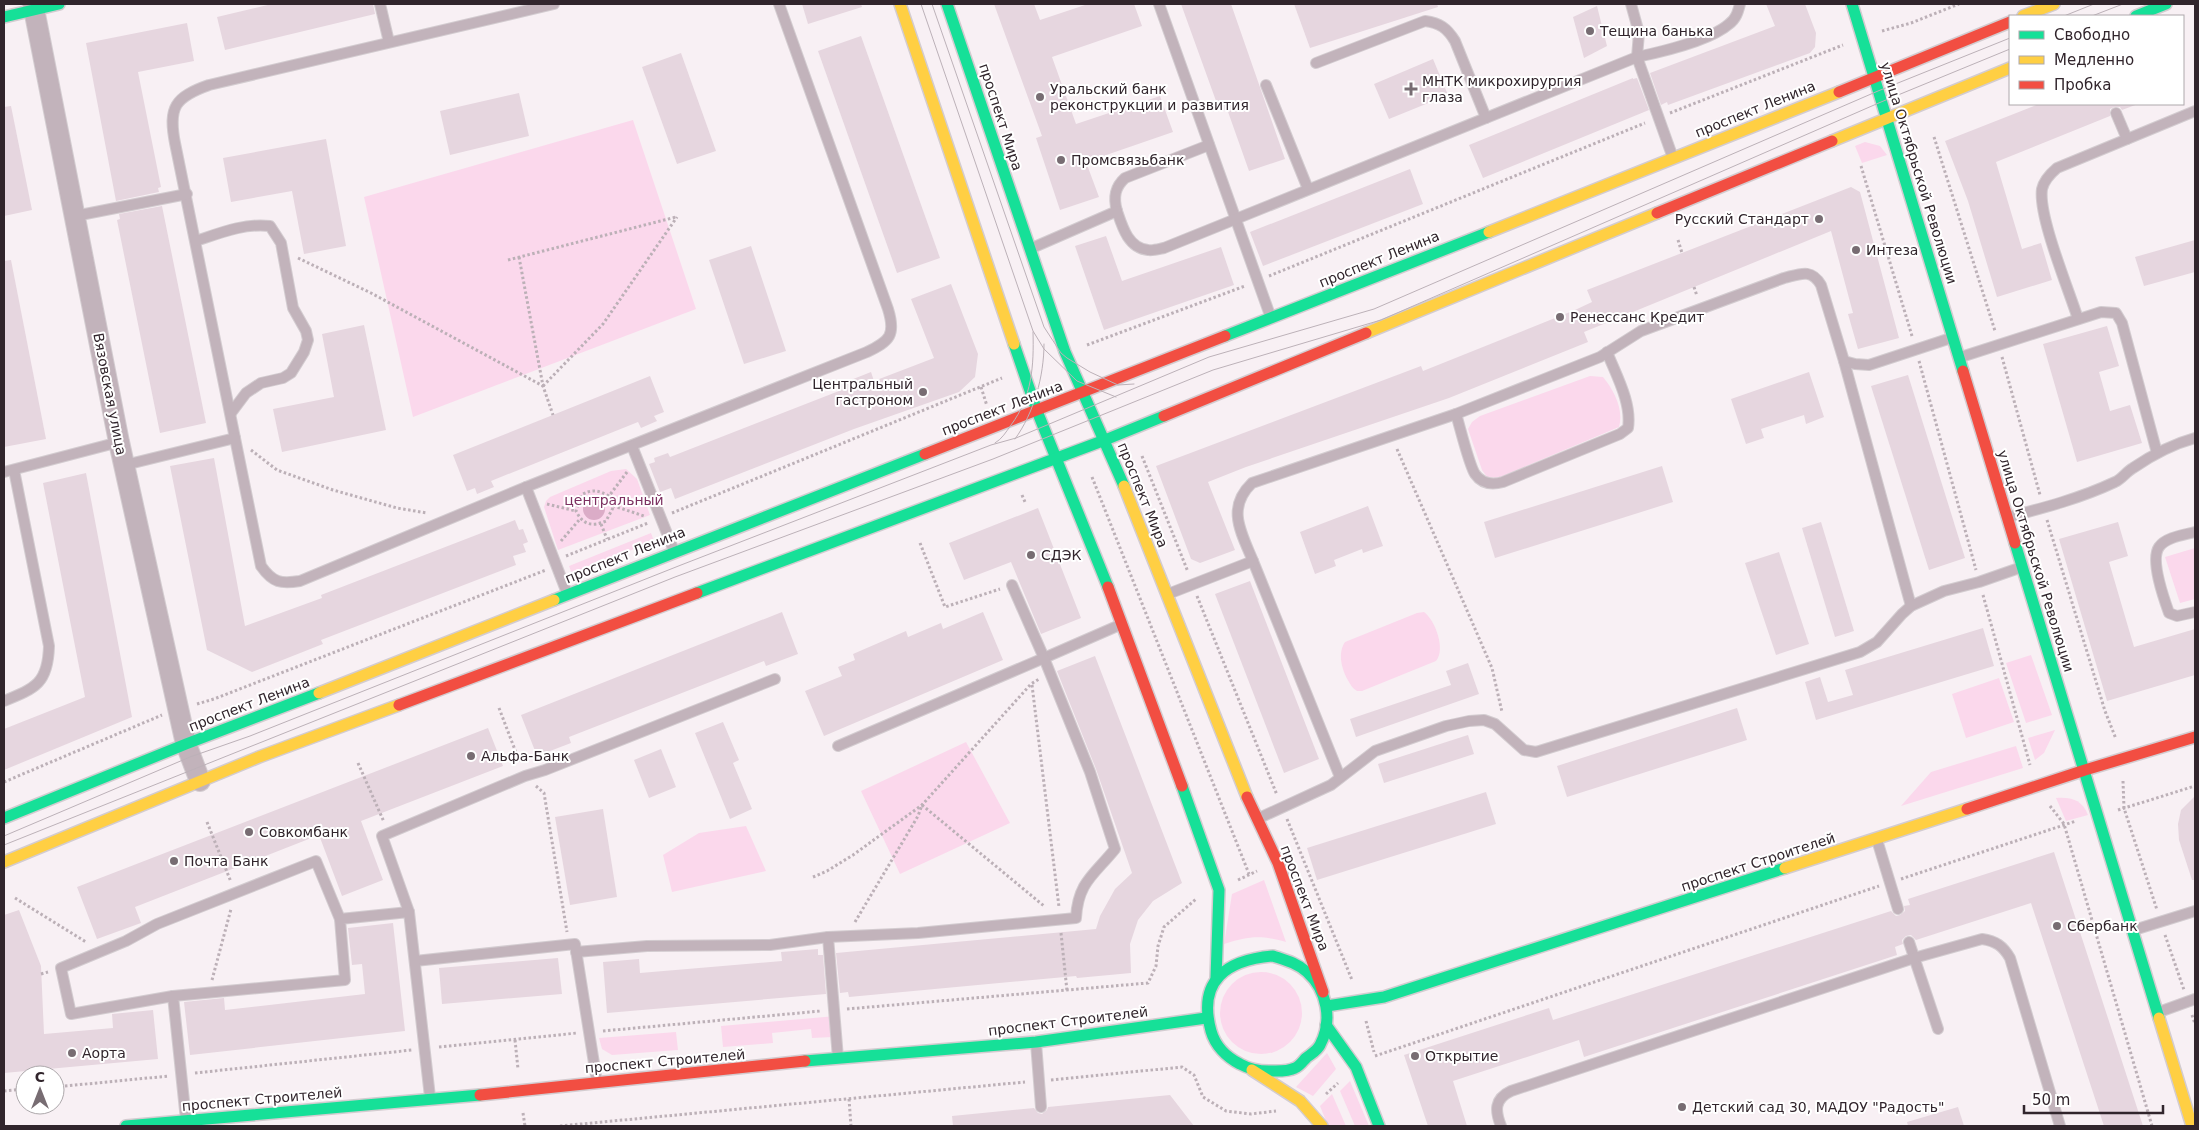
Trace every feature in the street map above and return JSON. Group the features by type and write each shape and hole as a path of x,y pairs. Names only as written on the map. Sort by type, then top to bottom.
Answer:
{"main road":[{"path":"4,17 33,7 59,4"},
{"path":"900,4 1037,411 1123,624 1219,890 1216,978 1206,1002 1206,1018 1214,1040 1229,1056 1243,1066 1295,1096 1310,1110 1322,1126"},
{"name":"проспект Мира","path":"947,4 1065,352 1105,440 1256,819 1278,863 1323,992"},
{"name":"улица Октябрьской Революции","path":"1852,4 2192,1126"},
{"path":"2026,15 2054,4"},
{"path":"2138,15 2166,4"},
{"name":"проспект Ленина","path":"4,818 674,551 1037,411 1874,78 2009,22"},
{"path":"4,862 277,750 1057,459 1888,120 2009,68"},
{"name":"проспект Строителей","path":"1327,1006 1384,998 2035,786 2195,737"},
{"path":"1216,978 1231,966 1254,957 1273,956 1293,962 1310,974 1323,992 1327,1006 1326,1025 1319,1047 1295,1068 1274,1071 1252,1070"},
{"name":"проспект Строителей","path":"126,1126 430,1099 838,1058 1036,1042 1206,1018"},
{"path":"1326,1025 1356,1067 1379,1126"}],"street":[{"name":"Вязовская улица","path":"33,7 119,442 186,744 200,781"}],"lane":[{"path":"380,4 389,42"},
{"path":"554,4 533,6 209,85 192,91 180,99 174,110 172,123 232,413 235,438 261,566 268,576 278,582 300,581 526,487 867,352 883,344 892,334 893,322 779,4"},
{"path":"1159,4 1271,318"},
{"path":"1631,4 1639,33 1637,57 1673,158"},
{"path":"1209,145 1126,178 1119,183 1114,200 1125,232 1133,243 1147,250 1164,248 1637,57 1677,47 1721,30 1736,17 1740,4"},
{"path":"1316,63 1426,21 1434,22 1448,30 1455,41 1486,118"},
{"path":"1266,85 1308,189"},
{"path":"2078,319 2042,210 2042,188 2047,178 2057,168 2195,111"},
{"path":"2116,113 2127,139"},
{"path":"75,216 186,194"},
{"path":"1029,250 1117,211"},
{"path":"196,241 232,228 258,224 270,226 281,243 293,308 306,331 308,340 292,373 283,378 261,383 246,393 232,413"},
{"path":"1340,777 1243,537 1237,514 1238,500 1242,492 1252,483 1456,414 1607,352 1641,331 1802,273 1813,275 1821,285 1844,361 1911,606"},
{"path":"1960,357 2101,312 2116,312 2122,323 2157,453"},
{"path":"1844,361 1869,365 1953,337"},
{"path":"1456,414 1474,474 1484,482 1492,484 1521,475 1620,434 1628,428 1630,419 1626,403 1607,352"},
{"path":"125,465 235,438"},
{"path":"2007,517 2044,508 2118,481 2131,468 2157,453 2180,442 2195,438"},
{"path":"4,701 30,691 43,679 48,664 49,646 9,471 119,442"},
{"path":"632,446 674,551"},
{"path":"526,487 530,501 557,563 567,594"},
{"path":"2195,532 2168,540 2159,548 2156,556 2157,569 2169,613 2177,616 2195,612"},
{"path":"1167,594 1253,561"},
{"path":"1256,819 1320,791 1375,751 1446,726 1484,720 1495,724 1524,750 1536,752 1860,652 1877,642 1911,606 1944,591 1979,582 2022,567"},
{"path":"415,962 573,948 770,945 847,935 918,933 1076,918 1077,900 1086,880 1115,849 1090,772 1050,672 1012,585"},
{"path":"838,746 1123,624"},
{"path":"430,1099 409,912 382,836 525,776 545,770 775,679"},
{"path":"1876,839 1898,909"},
{"path":"316,861 340,919 346,980 173,996 71,1014 60,968 126,941 157,924 316,861"},
{"path":"2133,931 2195,911"},
{"path":"340,919 409,912"},
{"path":"828,937 838,1058"},
{"path":"1501,1126 1496,1114 1496,1106 1504,1095 1511,1091 1914,958 1982,939 1992,940 2004,947 2010,958 2060,1126"},
{"path":"1909,942 1938,1029"},
{"path":"573,948 597,1082"},
{"path":"173,996 186,1121"},
{"path":"2158,1012 2192,1000"},
{"path":"1036,1042 1041,1107"}],"path":[{"path":"1065,352 1257,281 1826,50 1888,28 1911,23 1959,4"},
{"path":"1934,137 1999,345 2044,508 2105,711 2123,758 2124,808 2161,922 2192,1000 2195,1024"},
{"path":"1861,166 1916,349 2035,786 2064,824 2152,1126"},
{"path":"508,260 677,217 603,324 543,386"},
{"path":"1678,240 1682,253"},
{"path":"519,257 543,386 553,415"},
{"path":"284,260 298,258 371,293 543,386"},
{"path":"4,782 178,709 214,699 557,563 607,539 981,387 1023,367"},
{"path":"1391,436 1432,534 1492,668 1507,734"},
{"path":"235,438 277,470 333,490 398,508 456,517"},
{"path":"1142,456 1361,1002 1379,1065"},
{"path":"609,496 637,460"},
{"path":"1092,477 1249,874"},
{"path":"614,506 606,521 601,524 589,525 580,519 576,511 581,495 591,490 600,491 609,496 614,506 643,514 646,524"},
{"path":"530,501 576,511"},
{"path":"557,563 560,542 580,519"},
{"path":"601,524 607,539"},
{"path":"920,543 945,607 1012,585"},
{"path":"813,877 827,872 853,855 922,805 1032,684 1050,672"},
{"path":"1032,684 1060,920"},
{"path":"499,708 525,776 544,793 573,948"},
{"path":"358,763 389,834"},
{"path":"1310,1110 1356,1067 1375,1056 2064,824 2098,816 2195,786"},
{"path":"922,805 1060,920"},
{"path":"847,935 918,816 922,805"},
{"path":"207,822 236,893 208,992"},
{"path":"1148,984 1156,966 1158,946 1164,927 1201,895 1219,890"},
{"path":"15,898 101,952"},
{"path":"1061,932 1067,991"},
{"path":"560,1126 606,1124 1182,1067 1194,1075 1203,1097 1226,1111 1251,1114 1280,1111"},
{"path":"849,1099 851,1126"}],"green space":[{"path":"633,120 696,309 413,417 364,197"},
{"path":"1865,142 1880,146 1887,155 1862,163 1855,146"},
{"path":"1590,376 1603,377 1611,388 1619,407 1619,427 1498,478 1487,477 1482,470 1468,429 1472,422 1480,416"},
{"name":"центральный","path":"626,469 637,479 650,515 558,550 544,507 546,501 550,497 611,471"},
{"path":"651,533 654,541 572,574 569,566"},
{"path":"2195,548 2195,599 2180,603 2165,557"},
{"path":"1424,612 1432,621 1438,635 1440,649 1436,661 1362,691 1357,691 1353,688 1346,677 1342,665 1341,653 1345,642 1417,613"},
{"path":"2031,655 2052,715 2026,723 2006,663"},
{"path":"1999,678 2014,722 1966,738 1952,694"},
{"path":"2055,730 2044,753 2035,760 2028,738"},
{"path":"966,742 1010,823 900,874 861,791"},
{"path":"2016,746 2023,768 1901,806 1931,772"},
{"path":"2056,798 2067,798 2076,801 2083,806 2088,815 2066,821"},
{"path":"746,826 766,871 672,892 663,855 699,833"},
{"path":"1264,880 1286,942 1255,937 1224,944 1232,894"},
{"path":"1261,972 1277,975 1290,984 1299,997 1302,1013 1299,1029 1290,1042 1277,1051 1261,1054 1245,1051 1232,1042 1223,1029 1220,1013 1223,997 1232,984 1245,975"},
{"path":"836,1016 833,1037 812,1038 811,1029 772,1033 773,1043 723,1047 721,1026"},
{"path":"676,1032 678,1050 612,1055 602,1049 599,1038"},
{"path":"1327,1053 1336,1069 1313,1096 1296,1087"},
{"path":"1350,1081 1369,1126 1355,1126 1340,1091"},
{"path":"1332,1094 1346,1126 1328,1126 1320,1106"}],"shaded area":[{"name":"центральный","path":"594,498 602,501 605,509 602,517 594,520 586,517 583,509 586,501"}],"building":[{"path":"272,4 373,4 375,14 225,50 217,17"},
{"path":"802,4 861,4 862,7 808,24"},
{"path":"994,4 1034,4 1040,20 1088,4 1134,4 1142,26 1052,57 1076,124 1160,96 1173,132 1086,162 1099,197 1060,210 1036,138 1042,136"},
{"path":"1181,4 1231,4 1285,159 1249,171 1227,109 1220,112"},
{"path":"1294,4 1437,4 1438,7 1310,48"},
{"path":"1766,4 1805,4 1816,33 1815,47 1810,53 1668,105 1667,102 1661,105 1650,73 1775,26"},
{"name":"Тещина банька","path":"1597,6 1607,46 1584,58 1573,17"},
{"path":"187,23 194,61 138,72 161,187 158,188 159,192 116,201 86,43"},
{"path":"861,36 940,258 897,273 818,51"},
{"path":"681,53 716,151 677,164 642,67"},
{"name":"МНТК микрохирургия глаза","path":"1433,59 1448,95 1389,119 1374,84"},
{"path":"1637,78 1649,110 1483,178 1469,145"},
{"path":"519,93 529,136 450,155 440,111"},
{"path":"2036,105 2135,105 2122,110 2120,107 2114,107 2110,109 2110,116 1996,162 2022,249 2041,243 2052,280 1997,297 1968,201 1945,141"},
{"path":"11,106 32,210 4,216 4,107"},
{"path":"326,139 346,246 304,254 292,191 231,202 223,158"},
{"path":"1410,169 1423,204 1263,266 1250,232"},
{"path":"1851,187 1860,192 1899,338 1858,349 1848,314 1853,313 1831,231 1584,332 1588,342 1449,398 1246,467 1208,482 1235,550 1200,563 1191,559 1156,466 1421,366 1423,371 1575,310 1592,302 1587,290"},
{"path":"162,206 206,423 160,433 117,220 120,219 119,214"},
{"path":"1106,236 1122,281 1221,247 1234,285 1104,330 1075,246"},
{"path":"2195,240 2195,272 2144,286 2135,257"},
{"path":"751,246 786,351 744,364 709,260"},
{"path":"11,260 46,439 4,447 4,261"},
{"path":"951,284 978,354 975,377 959,392 854,429 675,499 671,488 660,492 649,464 655,462 654,458 668,453 670,457 839,391 838,385 871,372 874,381 934,358 911,299"},
{"path":"364,325 386,430 282,452 273,409 334,397 322,334"},
{"path":"2107,326 2119,366 2099,372 2110,411 2130,405 2142,443 2077,462 2043,344"},
{"path":"1809,372 1824,417 1806,424 1804,415 1761,429 1764,438 1746,444 1731,399"},
{"path":"1908,375 1965,558 1929,570 1871,386"},
{"path":"650,376 664,412 654,416 657,421 641,428 638,422 491,481 494,487 477,494 475,488 467,491 453,455"},
{"path":"214,458 245,626 322,598 321,595 515,520 519,530 523,529 528,542 523,544 526,552 513,556 516,565 321,640 323,644 252,672 207,650 170,466"},
{"path":"1662,466 1673,502 1495,558 1484,522"},
{"path":"86,473 132,717 4,770 4,729 85,697 43,483"},
{"path":"1368,506 1383,546 1363,553 1362,549 1334,560 1336,566 1315,574 1300,532"},
{"path":"1038,508 1081,618 1041,634 1011,562 964,580 949,543"},
{"path":"1821,522 1854,631 1835,637 1802,528"},
{"path":"2118,522 2128,556 2109,562 2134,647 2195,629 2195,675 2107,701 2059,539"},
{"path":"1779,552 1809,644 1776,655 1745,563"},
{"path":"1250,581 1319,759 1284,773 1215,594"},
{"path":"782,612 798,654 766,666 764,661 569,737 571,743 537,756 521,715"},
{"path":"983,612 1003,660 824,736 805,691 842,676 838,667 855,660 853,654 906,631 908,637 941,623 943,629"},
{"path":"1983,628 1994,666 1816,720 1805,682 1820,677 1828,702 1853,695 1845,670"},
{"path":"1095,656 1182,883 1153,901 1138,920 1130,944 1131,973 1077,978 1076,976 849,997 848,992 840,993 836,953 1096,929 1100,916 1115,889 1132,873 1096,769 1057,671"},
{"path":"1468,663 1479,694 1356,737 1350,719 1451,685 1446,671"},
{"path":"1737,708 1747,740 1567,797 1557,766"},
{"path":"723,722 739,760 733,763 752,809 730,819 695,733"},
{"path":"488,728 503,766 361,821 383,880 342,896 319,835 135,907 141,923 97,939 77,887"},
{"path":"1468,735 1474,754 1384,783 1378,764"},
{"path":"661,749 676,787 649,798 634,760"},
{"path":"1486,792 1496,824 1317,880 1307,848"},
{"path":"2195,796 2195,880 2192,880 2179,840 2178,824 2181,810"},
{"path":"603,809 617,897 570,905 555,817"},
{"path":"2054,852 2143,1126 2104,1126 2031,903 1916,940 1911,935 1906,936 1902,940 1903,944 1895,947 1897,955 1584,1057 1579,1040 1453,1081 1467,1126 1428,1126 1404,1055 1549,1008 1553,1020 1891,911 1896,916 1900,915 1905,911 1904,906 1910,905 1908,899"},
{"path":"19,910 41,966 44,1034 113,1028 112,1014 153,1010 158,1059 65,1067 65,1065 15,1065 15,1072 4,1073 4,915"},
{"path":"393,923 405,1031 190,1055 184,1002 224,998 225,1010 365,994 362,964 352,965 348,928"},
{"path":"818,949 818,955 823,955 826,994 607,1013 603,962 639,959 640,973 782,961 781,952"},
{"path":"558,958 562,994 442,1004 439,968"},
{"path":"1170,1095 1194,1126 953,1126 952,1116 1034,1108 1038,1113 1042,1114 1048,1107"},
{"path":"1958,1107 1964,1126 1908,1126 1907,1122"}],"tram line":[{"path":"921,4 1033,331 1044,349 1077,381 1116,397"},
{"path":"932,4 1044,327 1061,353 1067,358 1090,372 1118,385 1134,384"},
{"path":"2066,15 2094,4"},
{"path":"2095,15 2123,4"},
{"path":"4,836 190,757 250,736 681,565 991,445 1016,438 1209,357 1374,309 1878,91 2009,38"},
{"path":"4,845 675,577 993,459 1213,370 1381,320 1881,102 2009,49"},
{"path":"995,443 1004,435 1018,414 1027,392 1032,369 1033,332"},
{"path":"1015,439 1028,418 1037,394 1044,356 1044,344"}],"traffic: fast":[{"path":"4,17 59,4"},
{"path":"947,4 1065,352 1124,486"},
{"path":"1852,4 1963,371"},
{"path":"2138,15 2166,4"},
{"path":"1225,336 1489,232"},
{"path":"1014,344 1037,411 1108,587"},
{"path":"697,593 1105,440 1164,416"},
{"path":"554,600 925,454"},
{"path":"2015,543 2159,1018"},
{"path":"4,818 186,744 319,693"},
{"path":"1182,786 1219,890 1216,978"},
{"path":"1327,1006 1384,997 1785,868"},
{"path":"1273,956 1295,964 1307,972 1314,979 1326,1006 1326,1026 1319,1047 1298,1066 1285,1071 1254,1069 1243,1066 1230,1058 1215,1041 1208,1013 1208,998 1212,986 1229,968 1242,962 1273,956"},
{"path":"805,1061 1036,1042 1206,1018"},
{"path":"1326,1025 1356,1067 1379,1126"},
{"path":"126,1126 480,1095"}],"traffic: slow":[{"path":"900,4 1014,344"},
{"path":"2026,15 2054,4"},
{"path":"1832,141 2009,68"},
{"path":"1489,232 1839,92"},
{"path":"1366,333 1657,213"},
{"path":"1124,486 1247,797"},
{"path":"319,693 554,600"},
{"path":"4,862 259,757 399,705"},
{"path":"1785,868 1967,809"},
{"path":"2159,1018 2192,1126"},
{"path":"1252,1070 1300,1101 1322,1126"}],"traffic: jam":[{"path":"1839,92 2009,22"},
{"path":"1657,213 1832,141"},
{"path":"1164,416 1366,333"},
{"path":"925,454 1225,336"},
{"path":"1963,371 2015,543"},
{"path":"1108,587 1182,786"},
{"path":"399,705 697,593"},
{"path":"1967,809 2085,770 2195,737"},
{"path":"1247,797 1278,863 1323,992"},
{"path":"480,1095 805,1061"}],"place":[{"name":"Тещина банька","path":"1590,31"},
{"name":"МНТК микрохирургия глаза","path":"1411,89"},
{"name":"Уральский банк реконструкции и развития","path":"1040,97"},
{"name":"Промсвязьбанк","path":"1061,160"},
{"name":"Русский Стандарт","path":"1819,219"},
{"name":"Интеза","path":"1856,250"},
{"name":"Ренессанс Кредит","path":"1560,317"},
{"name":"Центральный гастроном","path":"923,392"},
{"name":"СДЭК","path":"1031,555"},
{"name":"Альфа-Банк","path":"471,756"},
{"name":"Совкомбанк","path":"249,832"},
{"name":"Почта Банк","path":"174,861"},
{"name":"Сбербанк","path":"2057,926"},
{"name":"Аорта","path":"72,1053"},
{"name":"Открытие","path":"1415,1056"},
{"name":"Детский сад 30, МАДОУ \"Радость\"","path":"1682,1107"}]}
